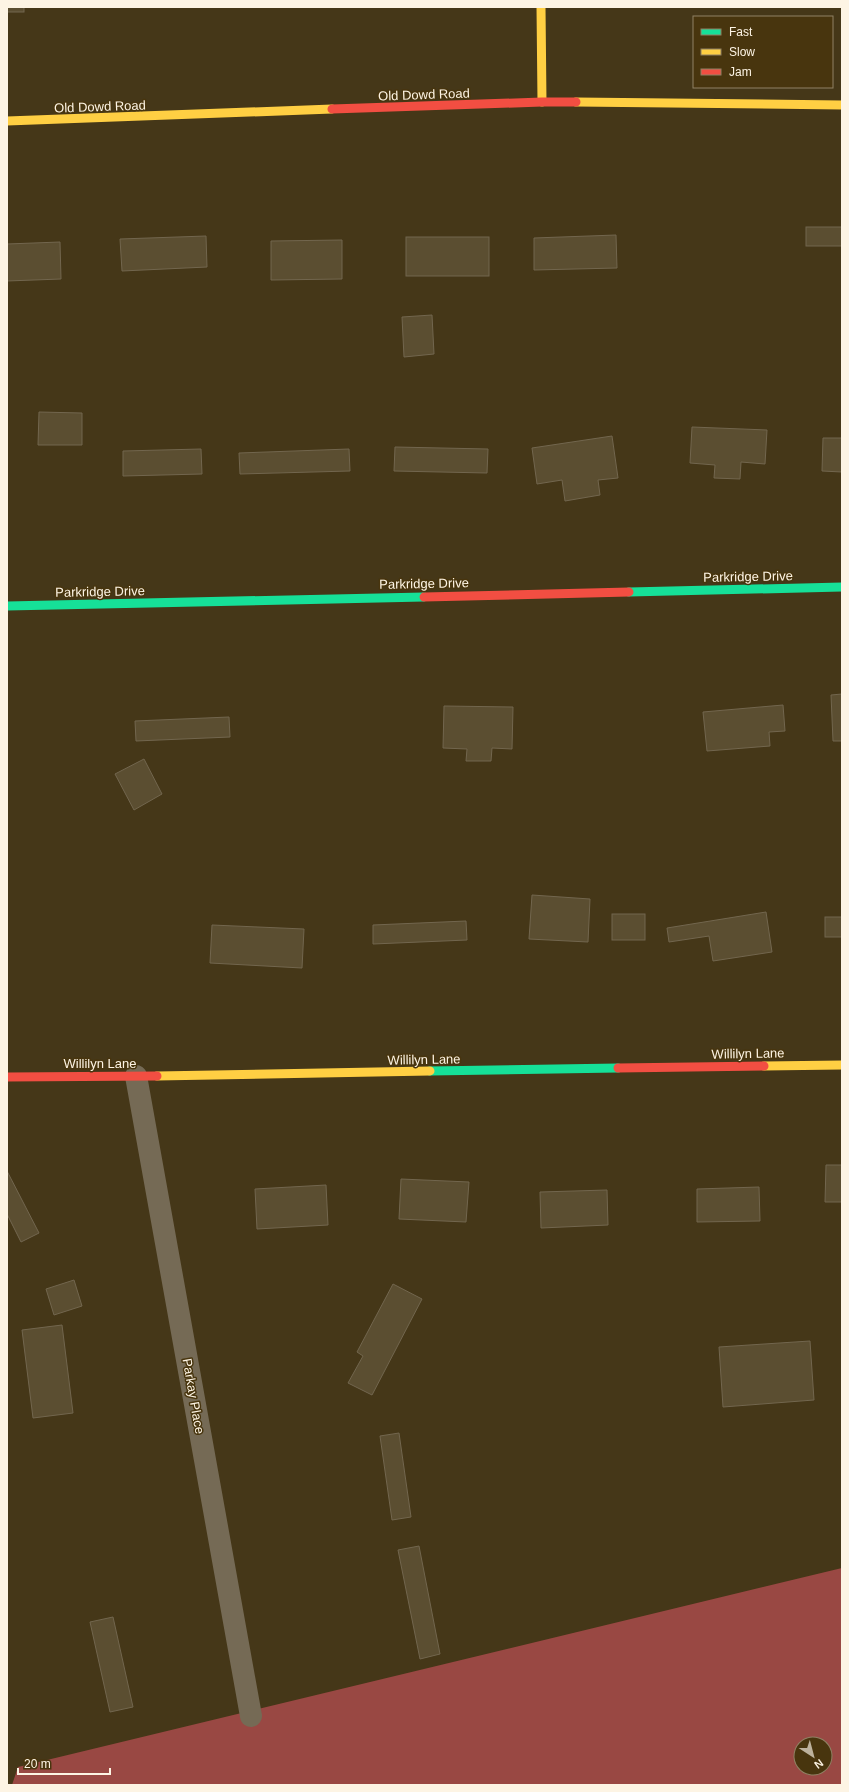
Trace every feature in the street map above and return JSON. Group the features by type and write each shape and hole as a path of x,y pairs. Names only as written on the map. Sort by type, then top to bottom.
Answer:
{"street":[{"path":"541,7 542,102"},
{"name":"Old Dowd Road","path":"7,121 542,102 842,105"},
{"name":"Parkridge Drive","path":"7,606 842,587"},
{"name":"Willilyn Lane","path":"7,1077 842,1065"},
{"name":"Parkay Place","path":"136,1076 251,1716"}],"shaded area":[{"path":"842,1568 842,1785 12,1785 18,1767"}],"building":[{"path":"7,7 24,7 24,12 7,12"},
{"path":"806,227 842,227 842,246 806,246"},
{"path":"616,235 617,268 534,270 534,238"},
{"path":"206,236 207,267 122,271 120,239"},
{"path":"406,237 489,237 489,276 406,276"},
{"path":"342,240 342,279 271,280 271,241"},
{"path":"60,242 61,279 7,281 7,244"},
{"path":"432,315 434,354 404,357 402,317"},
{"path":"39,412 82,413 82,445 38,445"},
{"path":"692,427 767,430 765,464 741,462 740,479 714,478 715,465 690,463"},
{"path":"612,436 618,478 598,480 600,495 565,501 562,480 537,484 532,448"},
{"path":"823,438 842,438 842,472 822,471"},
{"path":"395,447 488,449 487,473 394,471"},
{"path":"201,449 202,474 123,476 123,451"},
{"path":"349,449 350,471 240,474 239,453"},
{"path":"842,694 842,741 833,741 831,695"},
{"path":"783,705 785,731 769,732 770,746 707,751 703,712"},
{"path":"444,706 513,707 512,749 492,748 491,761 466,761 467,749 443,748"},
{"path":"229,717 230,737 136,741 135,721"},
{"path":"144,759 162,794 134,810 115,774"},
{"path":"532,895 590,899 588,942 529,939"},
{"path":"766,912 772,952 713,961 709,936 669,942 667,928"},
{"path":"612,914 645,914 645,940 612,940"},
{"path":"825,917 842,917 842,937 825,937"},
{"path":"466,921 467,940 373,944 373,925"},
{"path":"212,925 304,929 302,968 210,963"},
{"path":"826,1165 842,1165 842,1202 825,1202"},
{"path":"7,1171 39,1233 21,1242 7,1214"},
{"path":"401,1179 469,1182 466,1222 399,1219"},
{"path":"326,1185 328,1225 257,1229 255,1189"},
{"path":"759,1187 760,1221 697,1222 697,1189"},
{"path":"607,1190 608,1225 541,1228 540,1192"},
{"path":"74,1280 82,1306 54,1315 46,1289"},
{"path":"393,1284 422,1299 372,1395 348,1383 363,1356 357,1352"},
{"path":"62,1325 73,1413 33,1418 22,1330"},
{"path":"810,1341 814,1400 723,1407 719,1347"},
{"path":"399,1433 411,1517 392,1520 380,1436"},
{"path":"419,1546 440,1654 420,1659 398,1550"},
{"path":"113,1617 133,1707 110,1712 90,1622"}],"traffic: fast":[{"path":"629,592 842,587"},
{"path":"7,606 424,597"},
{"path":"430,1071 618,1068"}],"traffic: slow":[{"path":"541,7 542,102"},
{"path":"576,102 842,105"},
{"path":"7,121 332,109"},
{"path":"764,1066 842,1065"},
{"path":"157,1076 430,1071"}],"traffic: jam":[{"path":"332,109 576,102"},
{"path":"424,597 629,592"},
{"path":"618,1068 764,1066"},
{"path":"7,1077 157,1076"}]}
